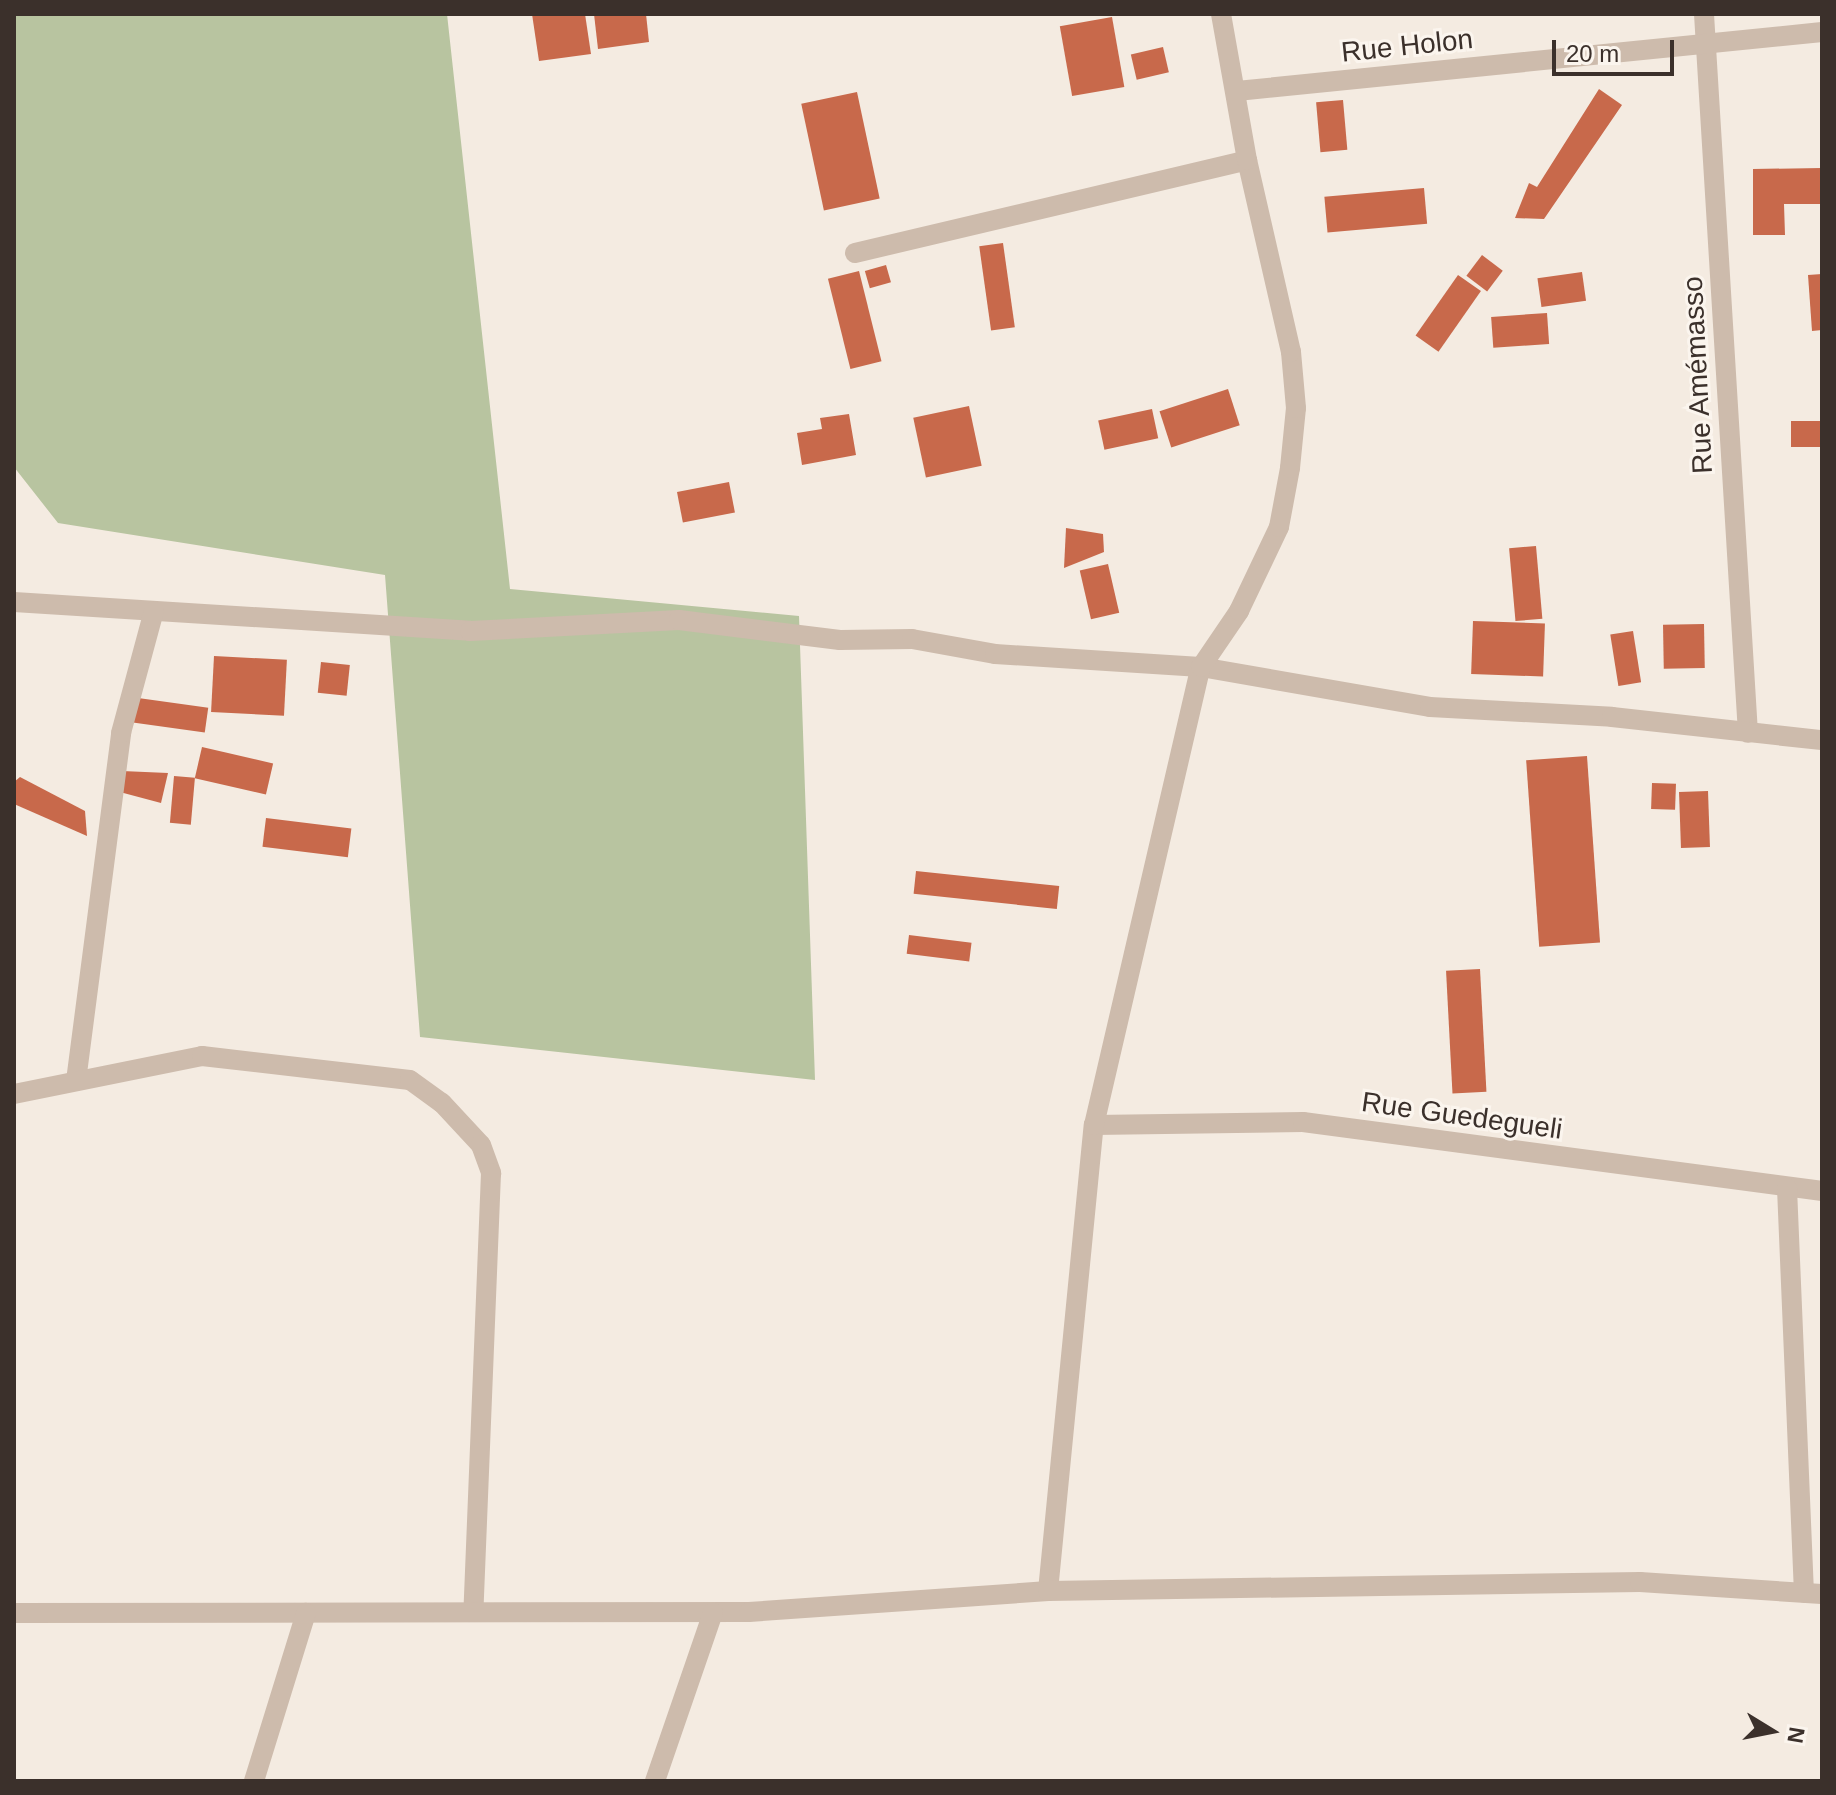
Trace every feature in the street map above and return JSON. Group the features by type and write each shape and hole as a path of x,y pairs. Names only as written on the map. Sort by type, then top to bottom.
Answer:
{"street":[{"path":"1048,1591 1094,1125 1201,667 1239,611 1279,527 1296,408 1291,352 1247,160 1221,14"},
{"name":"Rue Amémasso","path":"1704,14 1748,733"},
{"name":"Rue Holon","path":"1237,91 1822,32"},
{"path":"855,253 1247,160"},
{"path":"14,602 470,631 679,620 840,640 912,639 995,654 1201,667 1430,707 1612,717 1822,740"},
{"path":"76,1081 121,733 154,611"},
{"path":"14,1094 202,1056 410,1080 442,1103 481,1145 491,1173 473,1612"},
{"name":"Rue Guedegueli","path":"1094,1125 1303,1122 1822,1191"},
{"path":"14,1613 713,1613 1048,1591 1640,1582 1813,1594 1787,1188"},
{"path":"254,1781 306,1613"},
{"path":"655,1781 713,1613"}],"green space":[{"path":"14,14 447,14 510,589 799,616 815,1080 420,1037 385,575 58,523 14,467"}],"building":[{"path":"532,14 585,14 591,54 539,61"},
{"path":"594,14 646,14 649,42 598,49"},
{"path":"1112,17 1124,87 1072,96 1060,26"},
{"path":"1163,47 1169,72 1137,80 1131,54"},
{"path":"1599,89 1622,105 1544,219 1515,218 1529,183 1537,187"},
{"path":"857,92 880,199 824,210 801,104"},
{"path":"1343,100 1347,150 1320,152 1316,102"},
{"path":"1822,168 1822,204 1784,204 1785,235 1753,235 1753,169"},
{"path":"1424,188 1427,224 1328,233 1324,197"},
{"path":"1003,243 1015,327 991,331 979,246"},
{"path":"1482,255 1503,271 1487,291 1466,276"},
{"path":"886,265 891,282 870,288 865,271"},
{"path":"859,271 881,361 850,369 828,279"},
{"path":"1582,272 1586,301 1541,307 1537,278"},
{"path":"1822,274 1822,330 1812,331 1808,275"},
{"path":"1458,275 1481,291 1438,352 1416,336"},
{"path":"1547,313 1549,344 1493,348 1491,317"},
{"path":"1228,389 1240,425 1171,447 1160,411"},
{"path":"969,406 982,466 926,478 913,418"},
{"path":"1152,409 1158,438 1104,450 1098,420"},
{"path":"849,414 856,455 802,465 797,433 822,429 820,418"},
{"path":"1791,421 1822,421 1822,447 1791,447"},
{"path":"729,482 735,512 683,523 677,492"},
{"path":"1066,528 1103,534 1104,552 1064,568"},
{"path":"1536,546 1542,619 1515,621 1509,548"},
{"path":"1108,564 1119,613 1091,619 1080,571"},
{"path":"1473,621 1545,624 1543,676 1471,674"},
{"path":"1704,624 1705,668 1664,669 1663,625"},
{"path":"1633,631 1641,682 1618,686 1610,635"},
{"path":"214,656 287,660 284,716 211,712"},
{"path":"321,662 350,665 347,696 318,693"},
{"path":"131,697 208,708 205,733 128,722"},
{"path":"202,747 273,763 266,795 195,778"},
{"path":"1587,756 1600,943 1539,947 1526,760"},
{"path":"122,771 168,773 161,803 116,791"},
{"path":"174,776 195,778 191,825 170,823"},
{"path":"20,777 85,811 87,836 14,804 14,782"},
{"path":"1652,783 1676,784 1675,810 1651,809"},
{"path":"1708,791 1710,847 1681,848 1679,792"},
{"path":"266,818 351,828 348,857 262,847"},
{"path":"916,871 1059,886 1057,909 914,894"},
{"path":"909,935 972,943 969,962 907,954"},
{"path":"1480,969 1486,1092 1452,1094 1446,971"}]}
